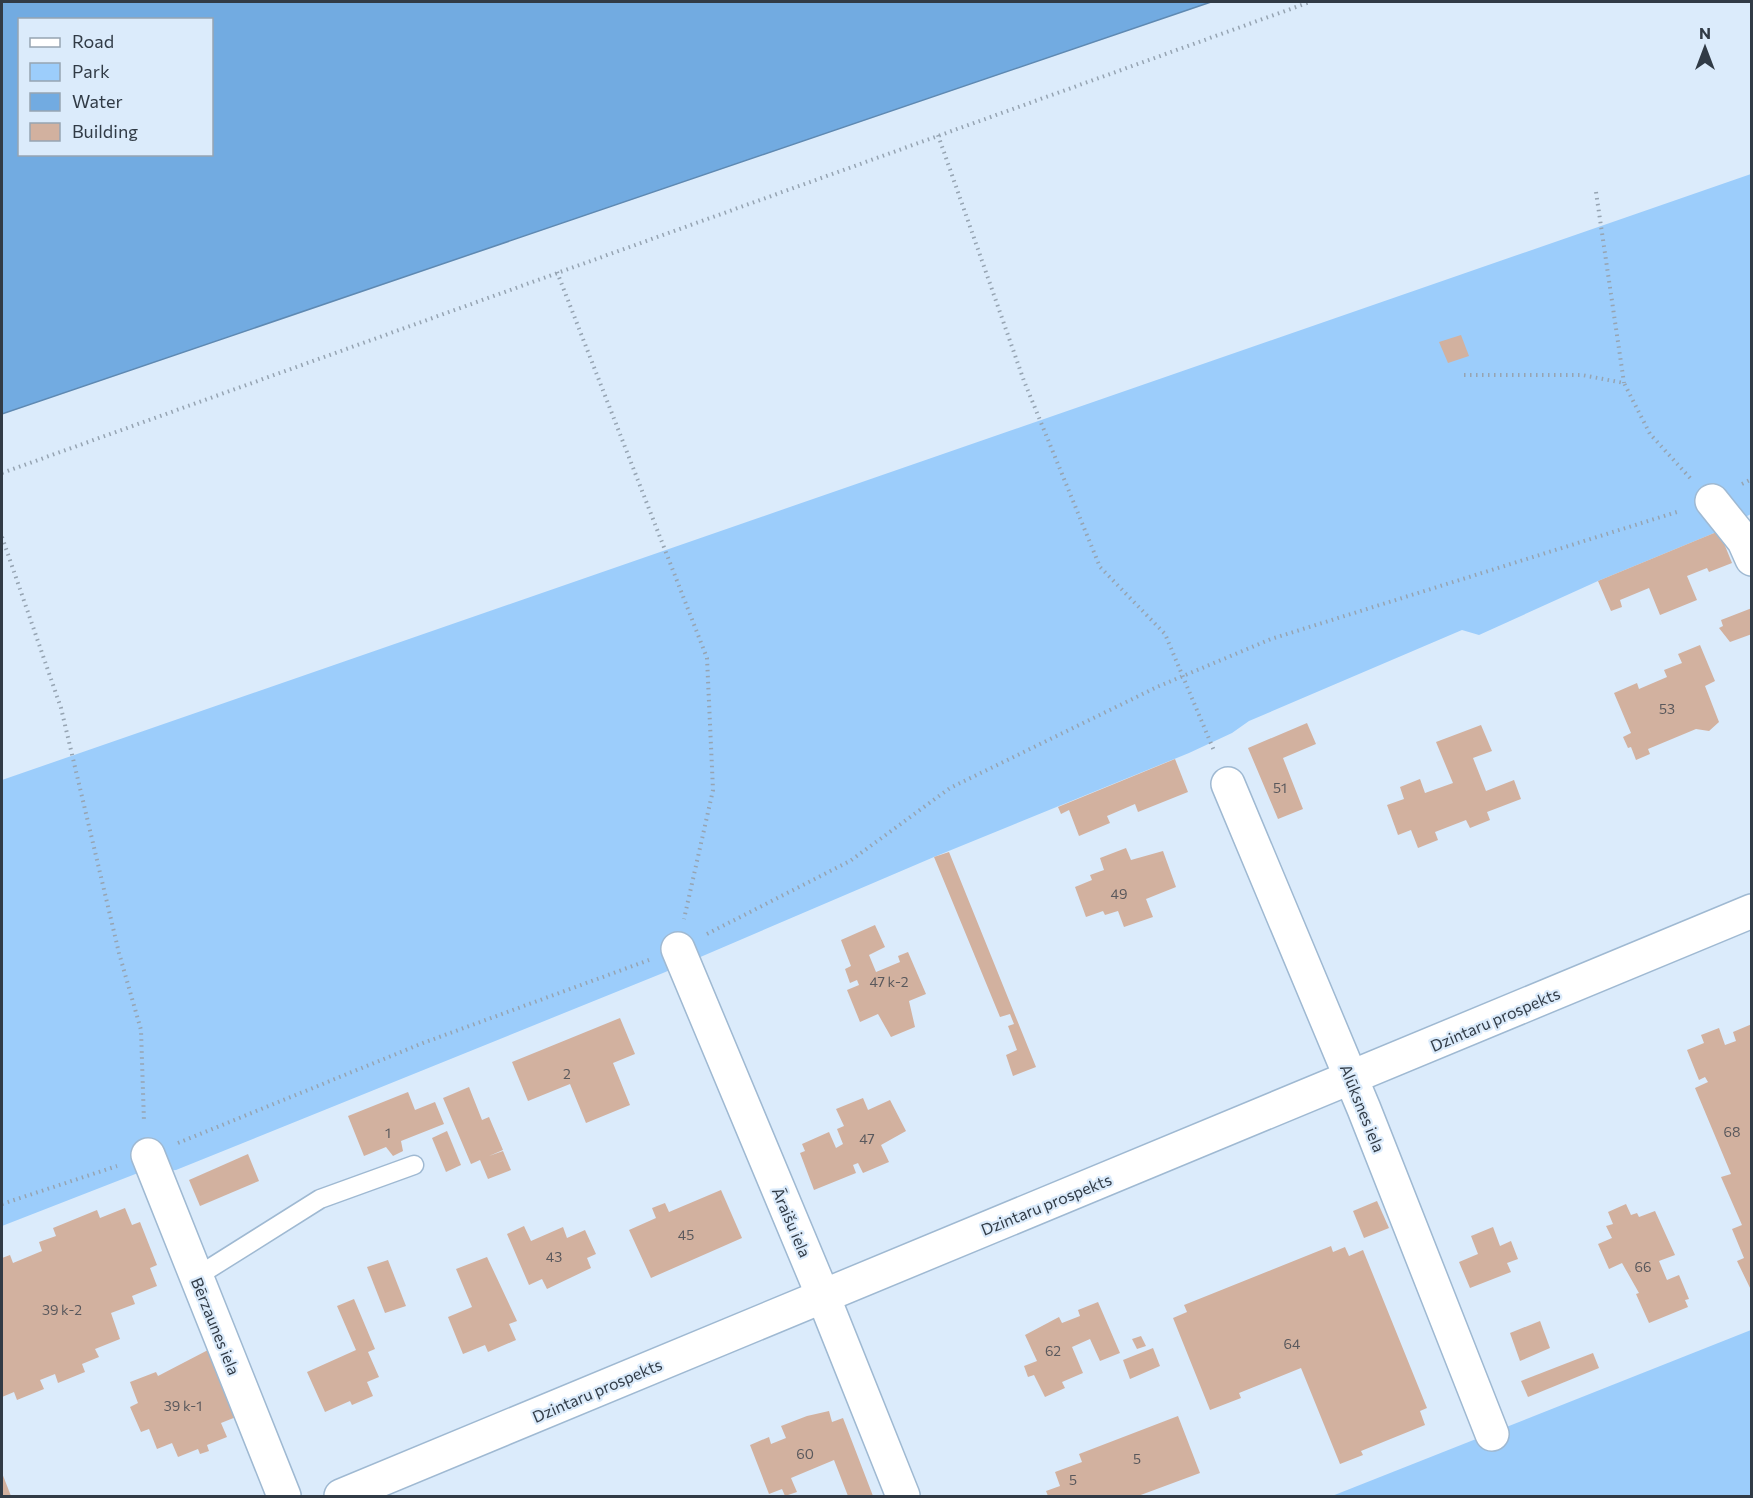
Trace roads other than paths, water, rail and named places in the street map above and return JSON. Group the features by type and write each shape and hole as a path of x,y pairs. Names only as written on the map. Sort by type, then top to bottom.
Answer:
{"street":[{"path":"1712,501 1744,541 1752,559"},
{"name":"Alūksnes iela","path":"1228,784 1351,1079 1492,1434"},
{"name":"Dzintaru prospekts","path":"340,1497 1752,911"},
{"name":"Āraišu iela","path":"678,949 823,1296 903,1497"},
{"name":"Bērzaunes iela","path":"148,1155 284,1497"}],"lane":[{"path":"196,1277 320,1199 414,1165"}],"water":[{"path":"2,2 1211,2 2,414"}]}
